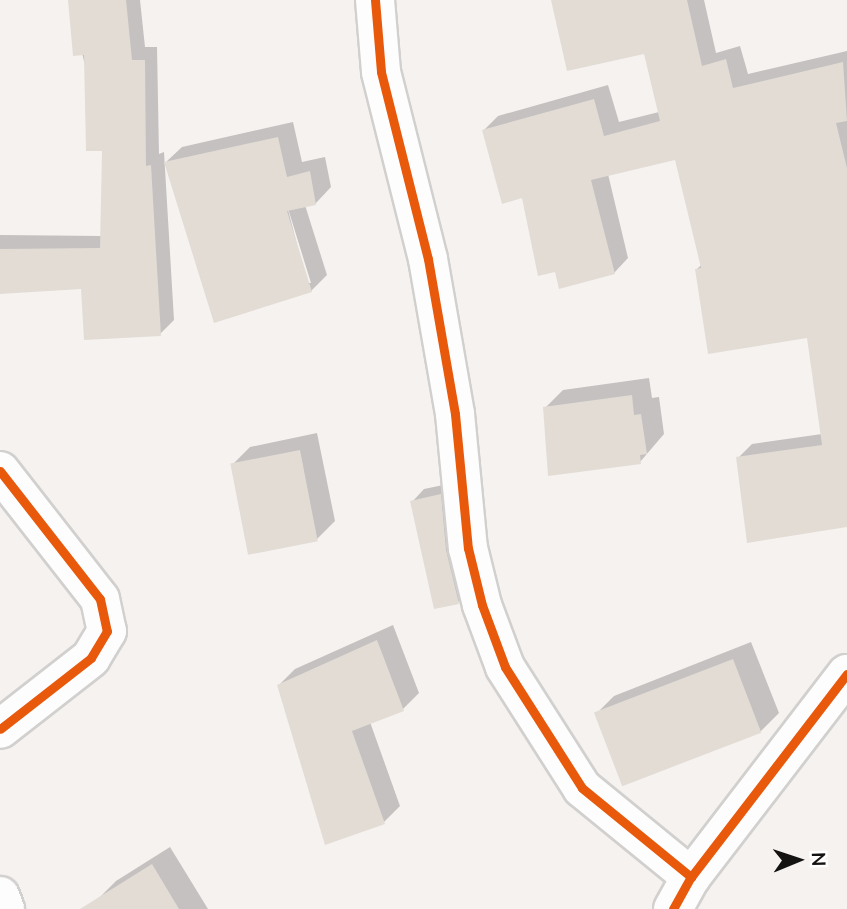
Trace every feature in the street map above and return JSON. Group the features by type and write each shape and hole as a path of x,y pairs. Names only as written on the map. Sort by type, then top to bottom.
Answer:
{"street":[{"path":"375,0 382,72 428,259 455,414 468,548 482,605 505,667 582,788 682,893 847,674"},
{"path":"0,471 100,599 107,631 91,659 0,729"},
{"path":"0,896 5,909"}],"building":[{"path":"68,0 126,0 132,60 145,60 146,166 151,165 161,336 84,340 81,289 0,294 0,249 100,248 102,151 86,151 84,55 73,56"},
{"path":"551,0 687,0 702,66 726,59 733,88 843,62 847,121 836,123 847,168 847,527 747,543 736,457 822,445 807,338 708,354 695,269 701,268 675,160 591,180 615,274 559,289 555,272 538,276 522,198 502,204 482,130 594,99 604,136 660,121 644,54 567,71"},
{"path":"278,137 287,177 310,171 316,205 287,211 312,292 214,323 164,162"},
{"path":"632,395 634,415 641,414 647,454 640,455 641,464 548,476 543,407"},
{"path":"300,450 318,541 248,555 230,464"},
{"path":"441,494 446,550 459,604 434,609 410,501"},
{"path":"377,640 404,711 352,731 385,824 325,845 277,685"},
{"path":"733,659 761,733 622,786 594,712"},
{"path":"152,864 179,909 80,909"}],"cycle path":[{"path":"375,0 381,72 428,259 455,414 468,548 482,605 505,667 582,788 691,877"},
{"path":"0,471 100,599 107,631 91,658 0,729"},
{"path":"673,909 691,877 847,674"}]}
